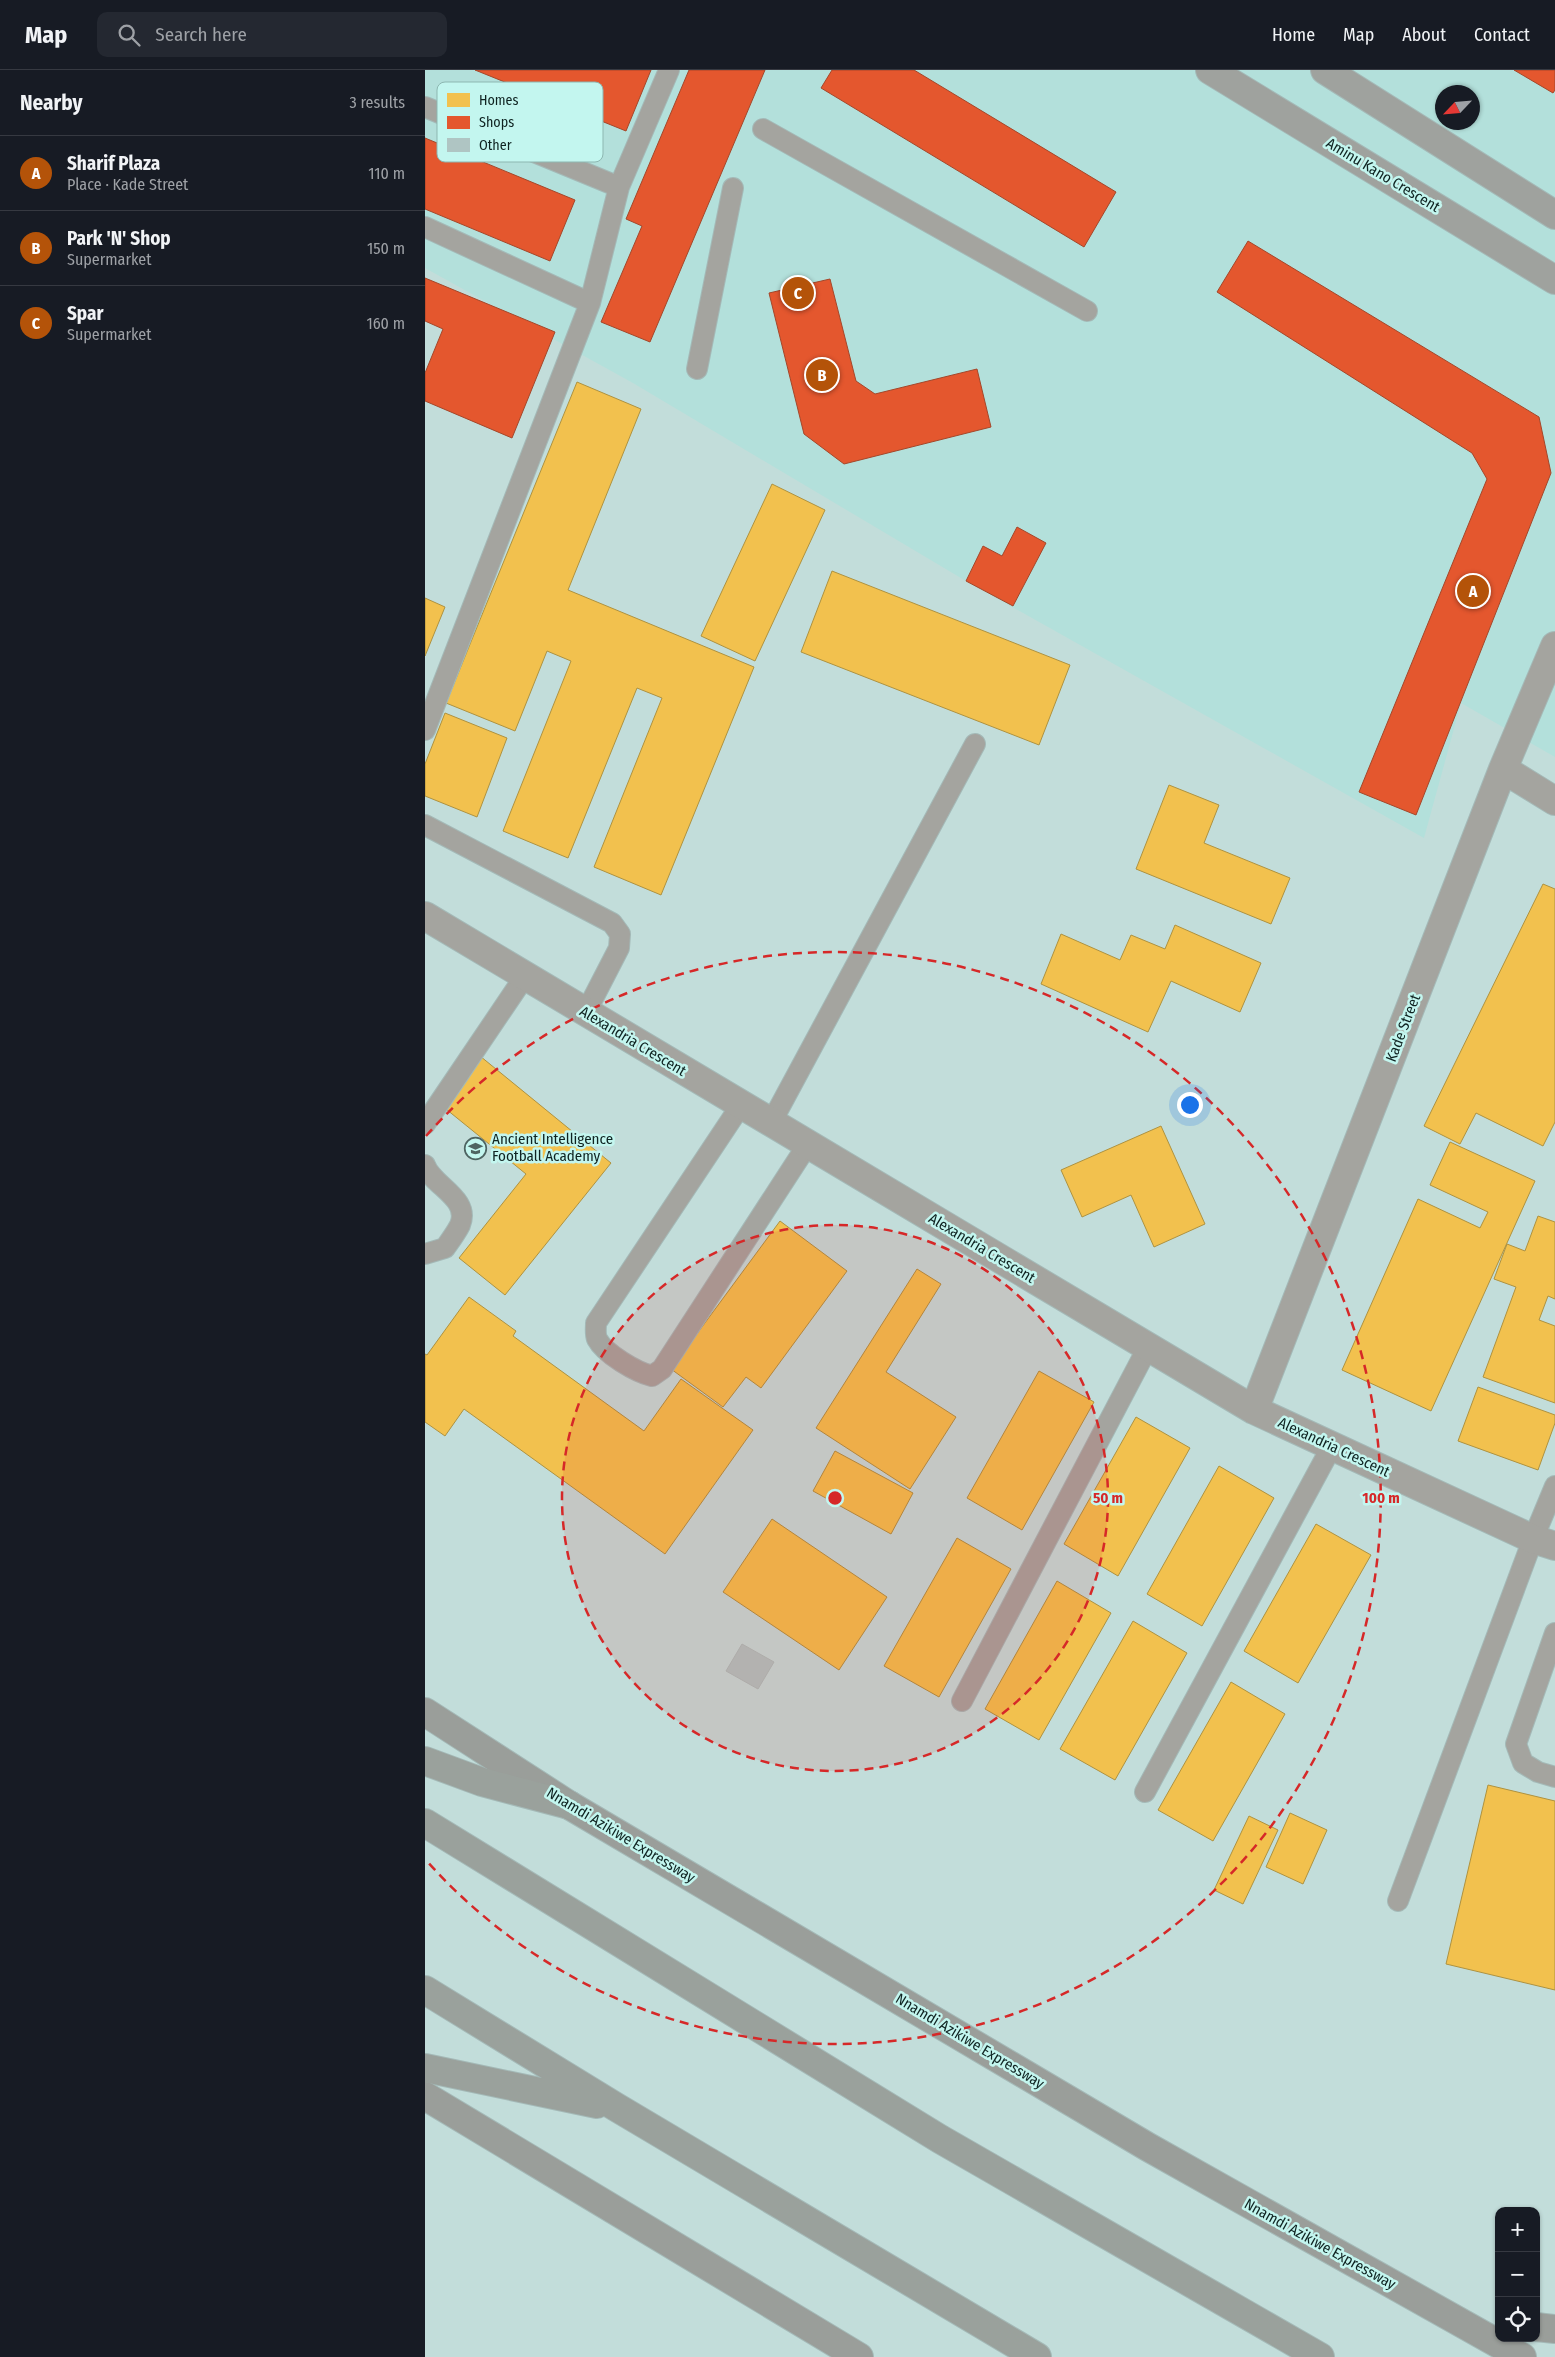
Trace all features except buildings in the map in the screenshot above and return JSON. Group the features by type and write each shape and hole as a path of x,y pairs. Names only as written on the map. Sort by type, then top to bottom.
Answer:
{"highway":[{"name":"Nnamdi Azikiwe Expressway","path":"425,1712 569,1805 1148,2147 1522,2357"},
{"path":"425,1761 482,1782 569,1805"},
{"path":"425,1823 940,2140 1320,2357"},
{"path":"425,1990 617,2108 1037,2357"},
{"path":"425,2068 617,2108"},
{"path":"425,2096 859,2357"},
{"path":"1458,2322 1495,2325"},
{"path":"1540,2328 1555,2329"}],"main road":[{"name":"Aminu Kano Crescent","path":"1210,70 1555,280"},
{"path":"1325,70 1555,215"}],"street":[{"name":"Kade Street","path":"1254,1410 1503,769 1555,646"},
{"path":"1503,769 1555,801"},
{"name":"Alexandria Crescent","path":"425,916 1254,1410 1544,1543"}],"lane":[{"path":"425,730 589,303 619,188 669,70"},
{"path":"425,107 437,112"},
{"path":"763,129 1087,311"},
{"path":"557,162 619,188"},
{"path":"697,369 733,188"},
{"path":"425,227 589,303"},
{"path":"771,1123 975,744"},
{"path":"425,825 612,923 620,934 619,948 586,1012"},
{"path":"425,1124 525,976"},
{"path":"741,1105 596,1323 596,1336 602,1347 639,1373 653,1376 662,1369 808,1144"},
{"path":"425,1165 428,1174 455,1198 461,1211 460,1224 445,1248 425,1254"},
{"path":"962,1701 1148,1347"},
{"path":"1145,1792 1332,1446"},
{"path":"1398,1901 1544,1543 1555,1486"},
{"path":"1555,1633 1516,1744 1523,1763 1538,1772 1555,1777"}],"shaded area":[{"path":"425,70 1555,70 1555,757 1461,703 1424,838 966,581 633,383 425,268"}],"place":[{"name":"Spar","path":"798,293"},
{"name":"Park 'N' Shop","path":"822,375"},
{"name":"Sharif Plaza","path":"1473,591"},
{"name":"Ancient Intelligence Football Academy","path":"476,1148"}]}
